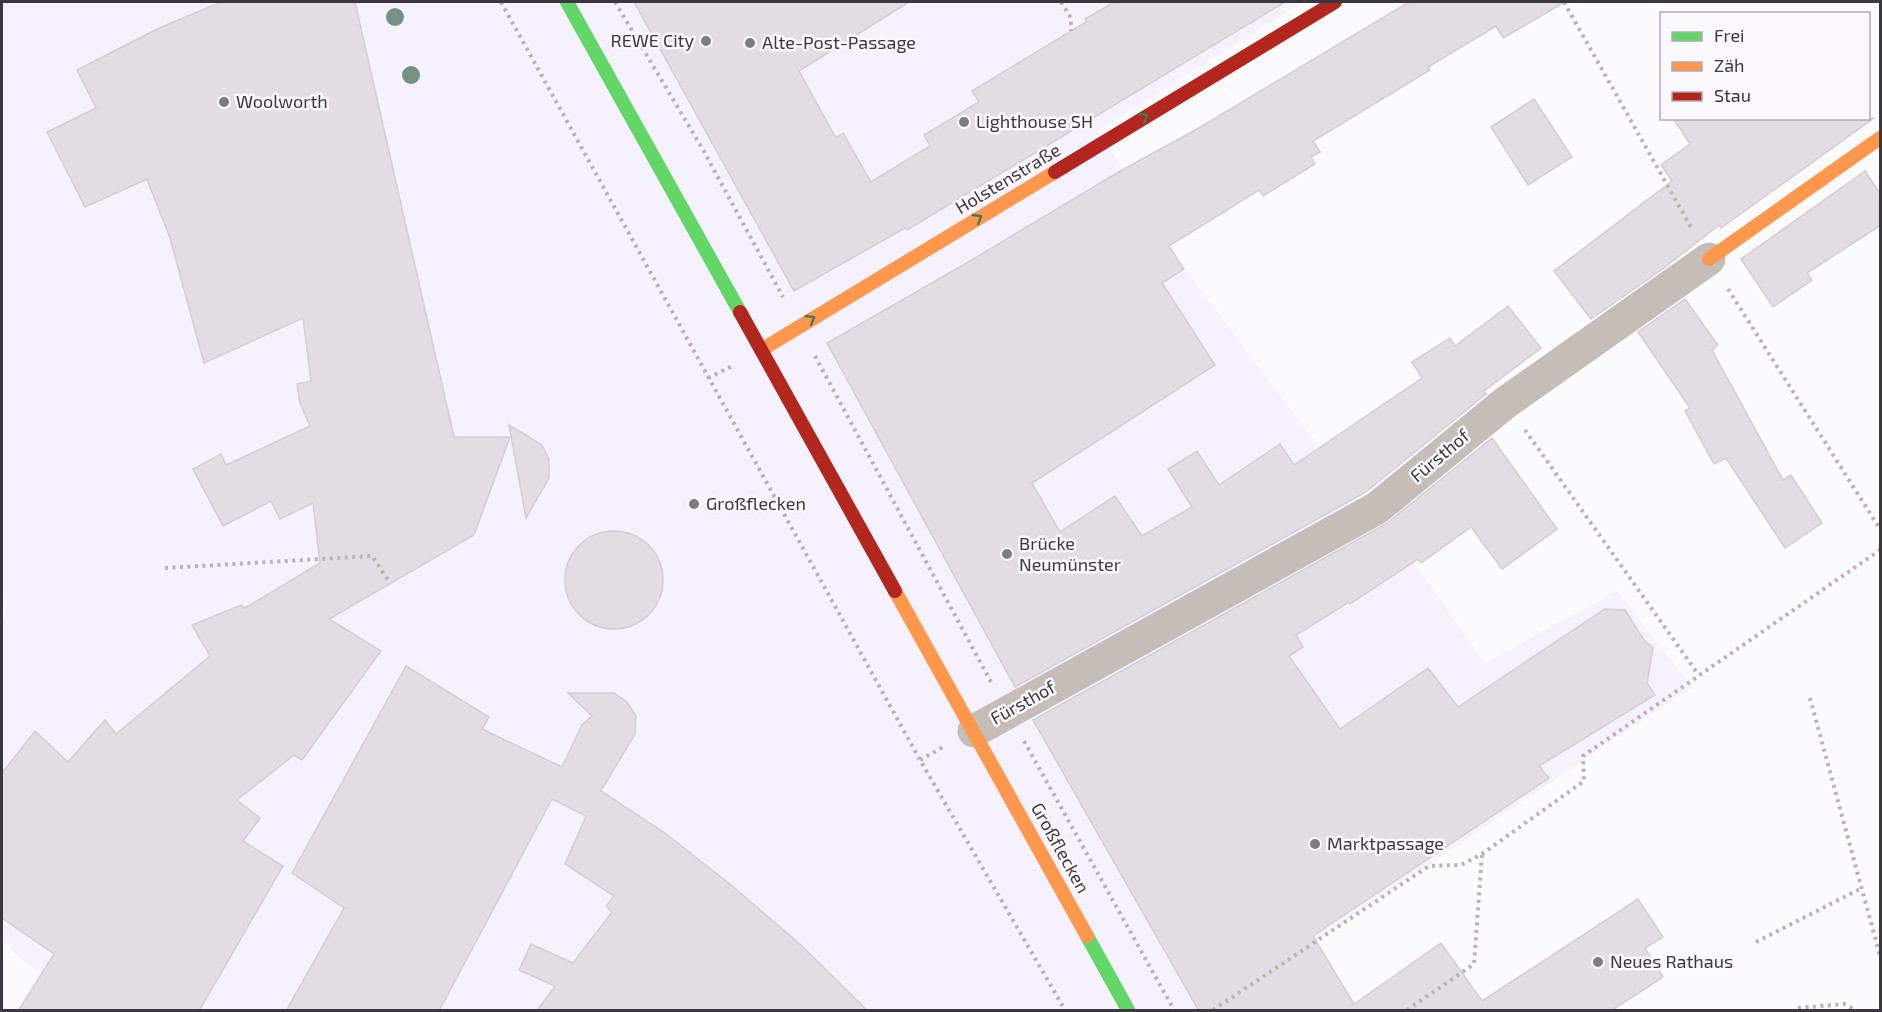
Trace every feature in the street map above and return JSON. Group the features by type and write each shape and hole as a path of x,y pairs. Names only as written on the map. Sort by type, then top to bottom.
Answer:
{"street":[{"name":"Großflecken","path":"567,2 1128,1011"},
{"name":"Holstenstraße","path":"761,350 1335,2"},
{"name":"Fürsthof","path":"974,731 1377,508 1505,403 1881,138"},
{"path":"1117,1011 1118,990"}],"path":[{"path":"501,2 915,750 1065,1011"},
{"path":"1061,2 1071,18 1071,31"},
{"path":"1505,403 1698,674"},
{"path":"1213,1011 1429,866 1461,866 1482,854 1584,782 1583,756 1698,674 1881,550"},
{"path":"165,568 372,556 390,583"},
{"path":"1810,698 1881,956"},
{"path":"1007,712 1174,1011"},
{"path":"1407,1011 1474,964 1482,854"},
{"path":"1756,942 1862,888"},
{"path":"1798,1008 1844,1004 1855,1011"}],"shaded area":[{"path":"2,2 1303,2 1099,130 1165,242 1358,499 1377,508 1484,663 1617,591 1692,687 1213,1010 88,1010 17,956 2,939 2,631 7,600 2,590"}],"building":[{"path":"221,2 355,2 454,437 510,437 474,535 329,619 381,651 302,760 294,755 237,800 260,818 243,841 283,866 199,1011 18,1011 54,954 2,918 2,773 35,731 68,762 105,720 116,734 210,656 192,625 241,605 245,608 320,563 313,503 280,519 271,501 223,526 193,469 221,454 226,465 310,426 300,403 297,384 311,381 303,318 204,363 170,238 147,179 85,207 47,132 96,108 77,70 157,29"},
{"path":"634,2 909,2 799,71 836,138 843,133 871,182 930,146 924,135 979,102 972,91 1086,22 1085,19 1114,2 1285,2 907,230 905,228 794,291"},
{"path":"1409,2 1565,2 1503,38 1496,26 1428,67 1430,70 1313,141 1320,152 1311,157 1315,164 1263,196 1259,190 1169,246 1184,269 1162,283 1215,365 1032,483 1060,532 1115,496 1142,536 1192,507 1168,469 1197,451 1219,485 1280,444 1294,465 1422,378 1412,362 1450,338 1455,346 1508,306 1541,348 1484,391 1486,394 1366,492 1015,687 827,343 1122,170 1199,128"},
{"path":"1534,99 1572,157 1528,185 1491,127"},
{"path":"1874,118 1721,228 1719,225 1664,268 1591,319 1554,271 1672,181 1661,165 1690,144 1674,120 1870,120"},
{"path":"1865,171 1881,195 1881,225 1807,273 1812,280 1773,307 1741,259"},
{"path":"1685,299 1718,345 1712,350 1783,480 1791,475 1822,523 1785,548 1726,458 1714,464 1685,411 1690,408 1638,332"},
{"path":"509,425 542,445 549,460 549,478 526,518"},
{"path":"1492,438 1557,529 1502,569 1471,527 1421,563 1418,559 1350,604 1349,602 1296,635 1303,647 1289,656 1340,729 1428,668 1458,707 1605,609 1625,610 1644,640 1653,648 1647,683 1655,695 1539,766 1549,778 1313,936 1354,1004 1441,943 1482,1001 1638,899 1663,937 1645,948 1663,977 1611,1011 1199,1011 1033,720 1386,524"},
{"path":"614,531 633,534 649,545 660,561 663,580 660,599 649,615 633,626 614,629 595,626 579,615 568,599 565,580 568,561 579,545 595,534"},
{"path":"406,666 489,717 482,729 562,767 582,725 592,716 568,693 614,693 627,702 636,716 635,734 601,791 665,833 730,884 802,946 868,1011 537,1011 555,986 519,970 531,944 573,963 612,912 606,906 614,896 565,864 586,816 552,799 439,1011 286,1011 344,908 292,873"}],"traffic: fast":[{"path":"567,2 740,312"},
{"path":"1087,936 1128,1010"}],"traffic: slow":[{"path":"1709,259 1880,138"},
{"path":"761,350 1055,172"},
{"path":"895,591 1087,936"}],"traffic: jam":[{"path":"1055,172 1335,2"},
{"path":"740,312 895,591"}],"place":[{"name":"REWE City","path":"706,41"},
{"name":"Alte-Post-Passage","path":"750,43"},
{"name":"Woolworth","path":"224,102"},
{"name":"Lighthouse SH","path":"964,122"},
{"name":"Großflecken","path":"694,504"},
{"name":"Brücke Neumünster","path":"1007,554"},
{"name":"Marktpassage","path":"1315,844"},
{"name":"Neues Rathaus","path":"1598,962"}]}
